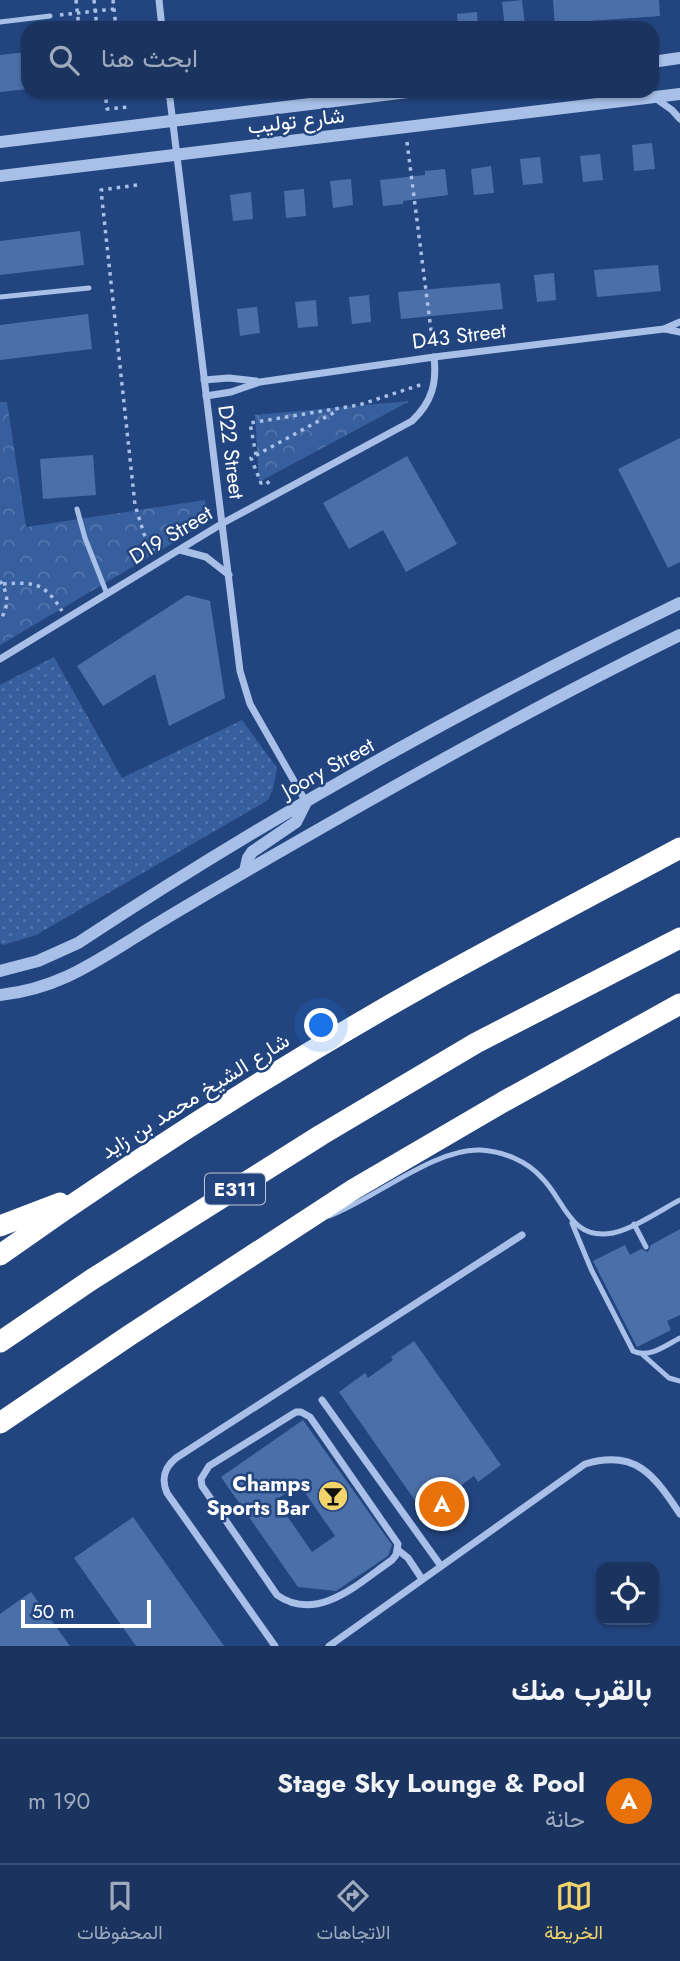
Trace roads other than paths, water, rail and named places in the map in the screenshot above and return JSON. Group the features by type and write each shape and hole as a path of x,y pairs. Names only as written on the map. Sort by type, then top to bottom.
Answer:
{"highway":[{"name":"شارع الشيخ محمد بن زايد","path":"0,1255 88,1192 279,1071 427,984 680,848"},
{"name":"E311","path":"0,1342 91,1280 345,1121 476,1043 680,938"},
{"path":"0,1423 354,1189 680,1004"},
{"path":"0,1226 88,1192"}],"street":[{"path":"159,0 161,21"},
{"path":"659,61 680,58"},
{"name":"شارع توليب","path":"659,97 680,94"},
{"name":"D22 Street","path":"170,98 240,671 246,694 306,802"},
{"name":"شارع توليب","path":"0,142 359,98"},
{"path":"655,98 680,119"},
{"name":"شارع توليب","path":"0,176 655,98"},
{"name":"D43 Street","path":"206,397 232,393 260,382 434,357 664,329 680,323"},
{"name":"D43 Street","path":"664,329 680,332"},
{"name":"D19 Street","path":"0,659 223,523 412,421 428,403 435,380 434,357"},
{"name":"D43 Street","path":"204,380 229,378 260,382"},
{"path":"179,550 206,557 229,575"},
{"name":"Joory Street","path":"0,971 38,961 78,943 306,802 544,672 680,603"},
{"path":"0,995 36,989 73,975 245,871 465,747 680,635"},
{"path":"245,871 252,852 296,822 306,802"},
{"path":"275,1646 167,1493 164,1486 165,1470 176,1458 522,1235"},
{"path":"322,1400 441,1566"},
{"path":"398,1550 392,1560 331,1601 317,1604 287,1600 273,1590 205,1493 201,1479 204,1472 291,1414 306,1414 394,1539 398,1550 408,1558 422,1579"},
{"path":"329,1646 585,1464 617,1459 633,1463 659,1482 680,1514"}],"lane":[{"path":"0,22 50,16"},
{"path":"0,297 89,288"},
{"path":"77,509 85,538 107,594"},
{"path":"293,1229 348,1208 446,1155 481,1150 498,1153 530,1167 544,1179 570,1220 629,1347 643,1355 669,1378 680,1381"},
{"path":"570,1220 586,1231 604,1234 620,1231 680,1200"},
{"path":"634,1224 646,1247"},
{"path":"643,1355 680,1338"}],"place":[{"name":"Champs Sports Bar","path":"333,1496"},
{"name":"Stage Sky Lounge & Pool","path":"442,1504"}]}
